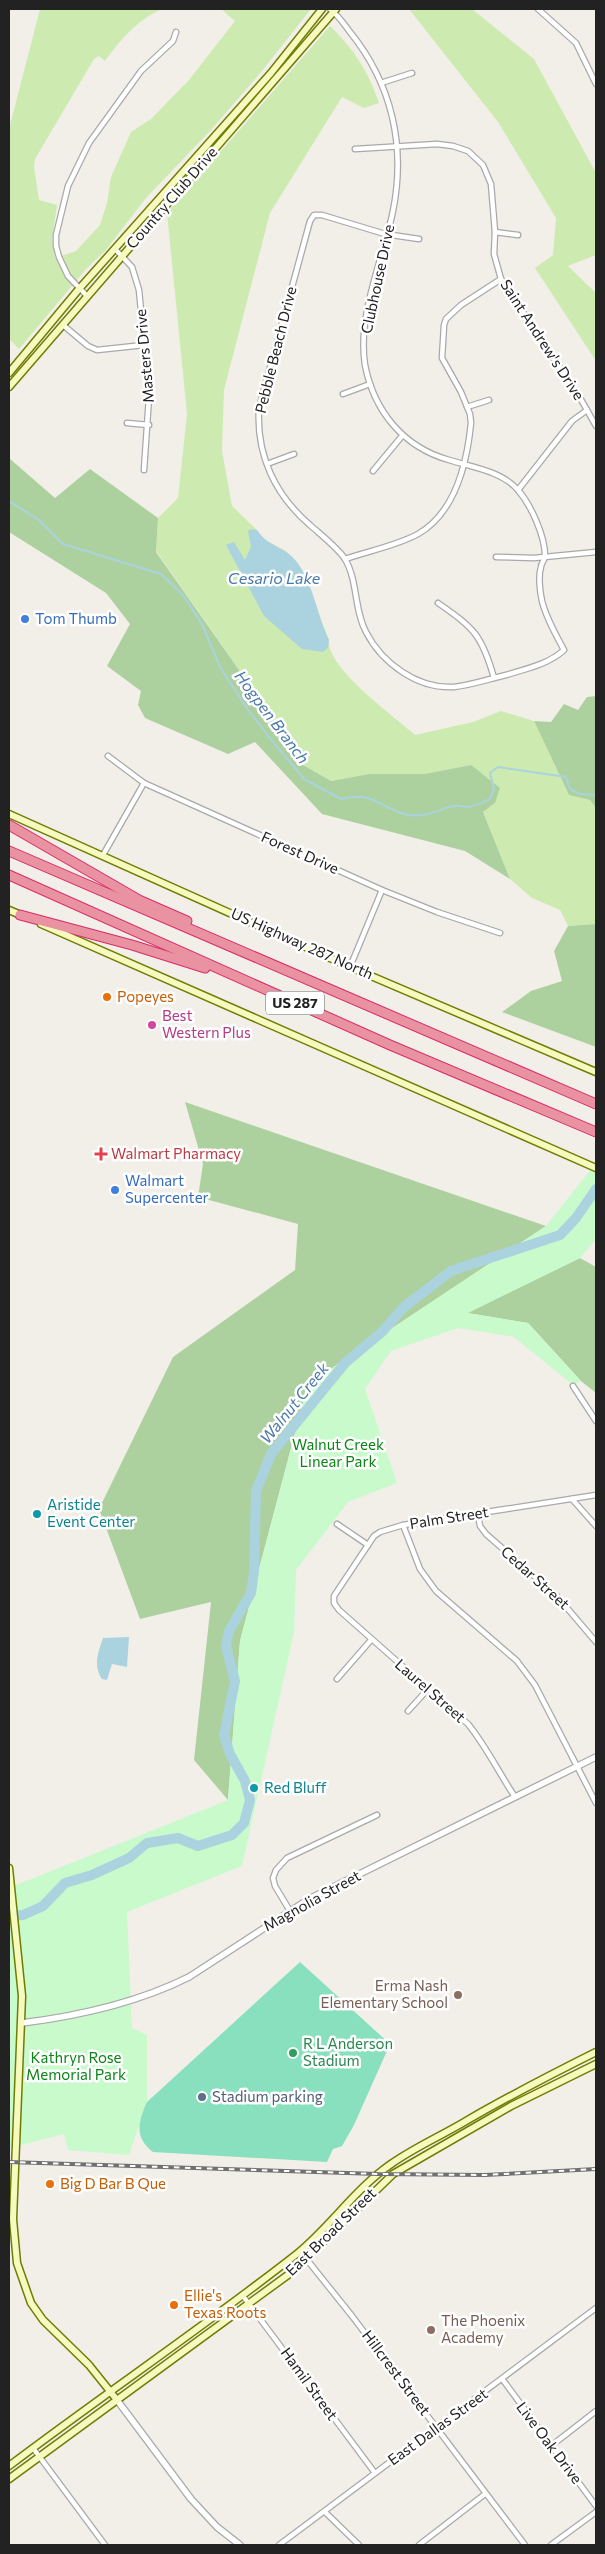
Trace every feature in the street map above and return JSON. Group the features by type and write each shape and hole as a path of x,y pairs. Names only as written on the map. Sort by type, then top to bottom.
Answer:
{"highway":[{"path":"9,825 139,900 208,930 220,942"},
{"name":"US 287","path":"9,851 596,1104"},
{"name":"US 287","path":"9,875 216,968 596,1132"},
{"path":"20,915 132,945 204,968 216,968"}],"main road":[{"name":"Country Club Drive","path":"9,373 79,289 271,73 322,9"},
{"name":"Country Club Drive","path":"9,387 333,10"},
{"name":"US Highway 287 North","path":"9,814 350,967 596,1072"},
{"path":"9,910 596,1168"},
{"path":"9,1868 22,2022 13,2219 16,2263 31,2303 43,2320 89,2365 117,2400"},
{"name":"East Broad Street","path":"9,2466 110,2390 243,2296 300,2251 360,2190 389,2165 420,2145 507,2097 596,2052"},
{"name":"East Broad Street","path":"9,2479 307,2259 392,2174 511,2106 596,2064"},
{"path":"551,2074 556,2084"},
{"path":"507,2097 511,2106"},
{"path":"453,2128 457,2136"},
{"path":"420,2145 425,2154"},
{"path":"360,2190 369,2196"},
{"path":"185,2337 190,2345"}],"street":[{"path":"538,9 576,43 596,84"},
{"name":"Clubhouse Drive","path":"333,10 364,50 381,83 392,113 398,146 392,213 364,328 364,348 370,384 383,414 402,436 440,457 463,463 505,479 518,490 529,504 537,521 545,557 540,567 542,602 564,650 556,658 494,678"},
{"path":"87,296 62,267 56,246 56,235 68,186 89,143 141,71 173,41 176,32"},
{"path":"381,83 412,73"},
{"name":"Saint Andrew's Drive","path":"355,149 398,146 452,146 468,151 483,165 491,184 495,232 494,254 501,279 596,426"},
{"name":"Pebble Beach Drive","path":"345,559 285,501 275,486 260,440 259,408 310,221 314,215 322,215 386,234 419,239"},
{"path":"495,232 518,235"},
{"name":"Masters Drive","path":"115,250 132,267 138,280 149,397 149,425 144,470"},
{"path":"438,603 475,631 486,651 494,678 454,687 433,684 418,680 390,663 378,650 365,630 345,559 416,535 439,516 451,499 458,484 471,424 467,407 442,358 444,325 451,313 501,279"},
{"path":"63,325 88,346 97,350 144,346"},
{"path":"343,394 370,384"},
{"path":"467,407 489,400"},
{"path":"518,490 572,421 587,410"},
{"path":"127,423 149,425"},
{"path":"373,471 402,436"},
{"path":"267,464 294,454"},
{"path":"496,557 545,557 596,552"},
{"name":"Forest Drive","path":"108,756 144,783 382,890 437,912 500,933"},
{"path":"103,855 144,783"},
{"path":"350,967 382,890"},
{"path":"573,1386 596,1420"},
{"name":"Palm Street","path":"334,1596 368,1545 380,1532 403,1525 596,1495"},
{"path":"572,1498 596,1526"},
{"name":"Cedar Street","path":"478,1514 480,1526 486,1534 556,1595 596,1642"},
{"path":"337,1524 368,1545"},
{"path":"403,1525 420,1569 436,1591 517,1662 535,1685 596,1803"},
{"name":"Laurel Street","path":"334,1596 334,1603 338,1610 429,1688 479,1738 515,1797"},
{"path":"337,1679 371,1640"},
{"path":"408,1711 429,1688"},
{"name":"Magnolia Street","path":"22,2022 123,2003 155,1993 189,1977 290,1911 596,1757"},
{"path":"290,1911 275,1886 273,1878 281,1864 287,1858 377,1815"},
{"name":"Hillcrest Street","path":"300,2251 437,2426 485,2494 525,2545"},
{"name":"Hamil Street","path":"243,2296 375,2473"},
{"name":"East Dallas Street","path":"279,2545 437,2426 503,2380 596,2308"},
{"name":"Live Oak Drive","path":"503,2380 596,2506"},
{"path":"117,2400 191,2499 217,2527 240,2545"},
{"path":"551,2446 596,2411"},
{"path":"33,2448 105,2545"},
{"path":"419,2545 485,2494"},
{"path":"325,2512 359,2545"},
{"path":"551,2545 596,2512"}],"green space":[{"path":"40,9 162,9 130,31 105,61 99,56 94,59 35,159 34,167 39,200 57,205 52,240 55,258 76,251 100,225 107,203 111,177 131,132 151,119 189,80 235,21 221,9 311,9 262,71 210,131 146,198 105,251 87,268 19,349 9,339 9,129"},
{"path":"409,9 472,9 534,59 596,173 596,255 568,266 596,293 596,361 535,268 553,255 556,218 498,122"},
{"path":"330,26 359,61 379,103 364,108 342,97 270,213 224,390 222,451 232,506 257,530 263,539 286,551 301,568 329,640 331,651 338,664 363,691 415,735 473,722 501,711 534,721 569,795 590,800 596,808 596,924 568,926 560,910 532,898 510,879 483,812 495,803 471,765 424,774 369,774 331,781 298,762 282,731 156,551 158,518 178,498 187,414 167,213"},
{"path":"9,458 55,498 90,469 158,518 156,552 282,731 298,762 331,781 369,774 424,774 471,765 500,788 495,803 483,812 510,879 465,851 322,814 255,742 228,754 145,718 138,705 141,691 107,666 130,624 106,593 9,532"},
{"path":"596,696 596,808 590,800 569,795 534,721 551,722 564,704 578,710 587,697"},
{"path":"596,924 596,1047 502,1012 531,991 562,981 554,951 568,926"},
{"path":"185,1102 546,1226 308,1384 240,1641 228,1800 194,1760 211,1602 140,1619 99,1509 173,1357 295,1270 298,1224 198,1197 203,1164"},
{"name":"Walnut Creek Linear Park","path":"596,1163 596,1239 580,1258 468,1313 528,1323 581,1381 573,1385 514,1337 458,1328 391,1351 365,1389 397,1483 348,1502 296,1570 294,1632 242,1866 127,1912 132,2028 147,2035 147,2102 129,2155 68,2150 64,2134 9,2148 9,1888 228,1800 240,1641 308,1384 546,1226"},
{"path":"580,1258 596,1267 596,1393 581,1381 528,1323 467,1313"},
{"name":"R L Anderson Stadium","path":"300,1962 390,2044 354,2125 342,2146 333,2149 327,2162 153,2152 147,2147 140,2135 141,2116 147,2102"}],"water":[{"name":"Cesario Lake","path":"252,529 257,530 266,540 291,556 302,569 329,640 328,648 323,652 302,649 264,616 226,545 234,542 245,560 251,547 248,531"},
{"path":"129,1637 127,1667 112,1664 107,1680 102,1679 97,1664 103,1638"}],"waterway":[{"name":"Hogpen Branch","path":"9,501 39,520 63,544 161,574 183,595 202,624 220,667 248,710 274,743 304,779 341,799 351,797 366,798 401,813 415,816 453,806 468,807 490,799 494,789 490,773 498,767 566,777 570,789 580,794 596,795"},
{"name":"Walnut Creek","path":"9,1916 23,1915 43,1906 65,1883 92,1875 129,1858 147,1843 178,1838 198,1846 232,1835 244,1823 250,1800 245,1781 230,1754 224,1735 235,1681 226,1646 229,1631 251,1593 254,1571 256,1491 271,1454 345,1363 382,1332 404,1307 451,1271 560,1235 576,1218 596,1189"}],"railway":[{"path":"9,2162 378,2174 485,2175 596,2169"}],"place":[{"name":"Tom Thumb","path":"25,619"},
{"name":"Popeyes","path":"107,997"},
{"name":"Best Western Plus","path":"152,1025"},
{"name":"Walmart Pharmacy","path":"101,1154"},
{"name":"Walmart Supercenter","path":"115,1190"},
{"name":"Aristide Event Center","path":"37,1514"},
{"name":"Red Bluff","path":"254,1788"},
{"name":"Erma Nash Elementary School","path":"458,1995"},
{"name":"R L Anderson Stadium","path":"293,2053"},
{"name":"Stadium parking","path":"202,2097"},
{"name":"Big D Bar B Que","path":"50,2184"},
{"name":"Ellie's Texas Roots","path":"174,2305"},
{"name":"The Phoenix Academy","path":"431,2330"}],"park label":[{"name":"Kathryn Rose Memorial Park","path":"76,2066"}]}
